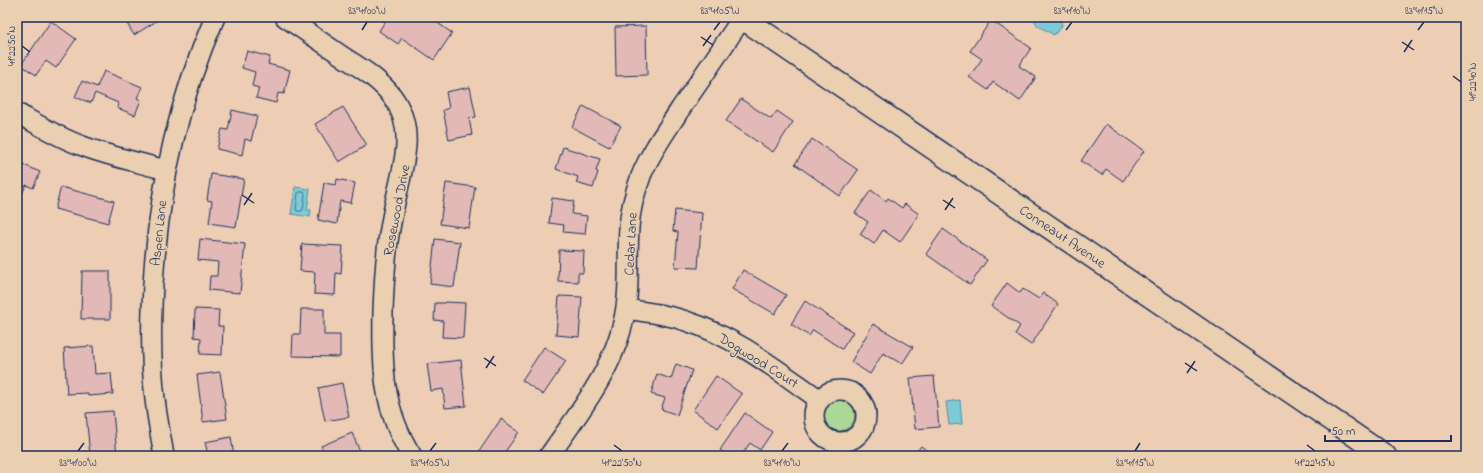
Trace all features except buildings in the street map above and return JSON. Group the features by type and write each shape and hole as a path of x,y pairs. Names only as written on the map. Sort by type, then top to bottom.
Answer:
{"street":[{"name":"Aspen Lane","path":"164,456 155,398 152,347 152,303 157,232 166,170 172,143 186,94 203,45 215,17"},
{"name":"Rosewood Drive","path":"285,17 378,82 392,96 404,120 407,133 406,160 389,236 384,276 383,344 384,377 388,402 396,426 412,456"},
{"name":"Cedar Lane","path":"549,456 596,388 618,341 626,309 628,290 629,227 634,200 642,175 658,143 741,18"},
{"name":"Conneaut Avenue","path":"741,18 1385,456"},
{"path":"17,113 79,145 166,170"},
{"name":"Dogwood Court","path":"626,309 660,314 685,320 721,334 754,354 820,400"}],"green space":[{"path":"836,399 842,399 852,406 855,415 854,421 848,428 842,431 836,431 826,424 823,418 823,412 830,402"}],"water":[{"path":"1032,17 1060,17 1062,26 1054,35 1038,26"},
{"path":"295,187 310,189 307,210 311,210 310,217 291,214"},
{"path":"960,400 962,424 949,425 946,402"}]}
